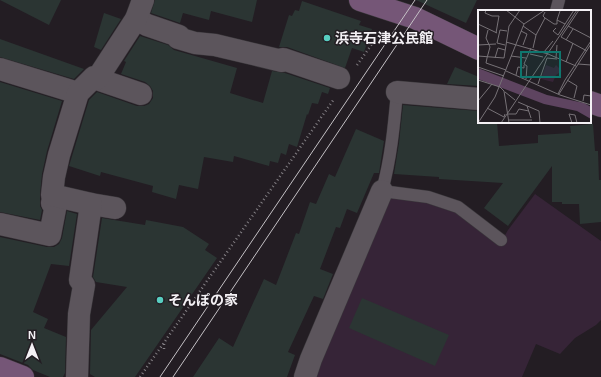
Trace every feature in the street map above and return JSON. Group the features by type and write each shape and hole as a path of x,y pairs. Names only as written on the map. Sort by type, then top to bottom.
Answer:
{"street":[{"path":"360,0 415,18 478,49"},
{"path":"139,10 147,25 179,36 178,38 195,44 215,45 282,61 283,59 339,78"},
{"path":"97,79 139,10"},
{"path":"0,69 78,93"},
{"path":"0,224 50,235 56,204 52,203 54,195 52,195 57,162 78,93 94,77 141,94"},
{"path":"397,92 478,99"},
{"path":"305,377 382,191"},
{"path":"54,195 115,208"},
{"path":"77,377 78,314 84,285 80,280 91,204"},
{"path":"0,368 23,377"}],"lane":[{"path":"556,10 559,0"},
{"path":"397,92 392,141 382,191 428,197 458,207 501,240"}],"path":[{"path":"140,377 283,172"},
{"path":"164,344 164,352"}],"shaded area":[{"path":"386,194 428,201 457,211 500,244 508,230 535,194 601,241 601,320 596,325 575,338 560,354 536,344 522,377 313,377"}],"building":[{"path":"0,0 61,0 49,25"},
{"path":"155,0 257,0 252,22 211,11 209,20 183,13 180,23 151,13"},
{"path":"416,0 477,0 466,23"},
{"name":"浜寺石津公民館","path":"302,1 361,21 359,25 372,29 364,52 352,48 345,68 287,47 279,47 289,15 292,16 295,10 299,11"},
{"path":"104,13 121,19 101,50 94,47"},
{"path":"140,36 168,45 174,50 237,68 230,93 263,103 272,71 285,73 330,88 328,94 322,92 318,104 312,103 297,147 289,144 286,155 281,153 278,163 270,161 269,166 234,156 233,162 204,157 198,189 179,185 176,199 152,192 153,186 101,172 100,176 69,166 89,100 97,92 137,106 149,104 153,98 153,91 145,82 121,74 126,62 124,61"},
{"path":"0,39 84,69 74,79 0,57"},
{"path":"455,67 478,77 478,86 447,84"},
{"path":"0,82 62,101 47,151 42,174 40,206 42,210 40,220 0,212"},
{"path":"403,105 478,111 478,123 497,123 499,146 538,143 538,135 571,133 570,126 593,124 595,151 598,151 599,180 601,180 601,222 580,224 579,204 562,204 562,202 552,202 552,166 508,226 484,208 503,183 439,179 439,177 394,174"},
{"path":"356,129 384,141 379,173 374,173 357,213 347,209 340,228 336,227 320,269 333,274 323,299 314,296 288,352 295,355 287,377 193,377 219,338 233,347 264,279 276,285 296,233 299,234 310,202 316,204 329,174 335,177"},
{"path":"67,211 77,214 69,266 51,264 33,312 48,319 44,328 66,337 65,373 63,377 50,377 33,370 28,365 0,354 0,237 47,247 54,247 59,244 62,238"},
{"name":"そんぽの家","path":"102,218 145,225 146,220 183,227 209,244 205,250 217,258 135,377 95,377 90,374 91,330 127,287 96,282 93,277"},
{"path":"362,298 449,335 435,366 349,328"}],"tram line":[{"path":"160,377 415,0"},
{"path":"173,377 427,0"}],"place":[{"name":"浜寺石津公民館","path":"327,38"},
{"name":"そんぽの家","path":"160,300"}]}
